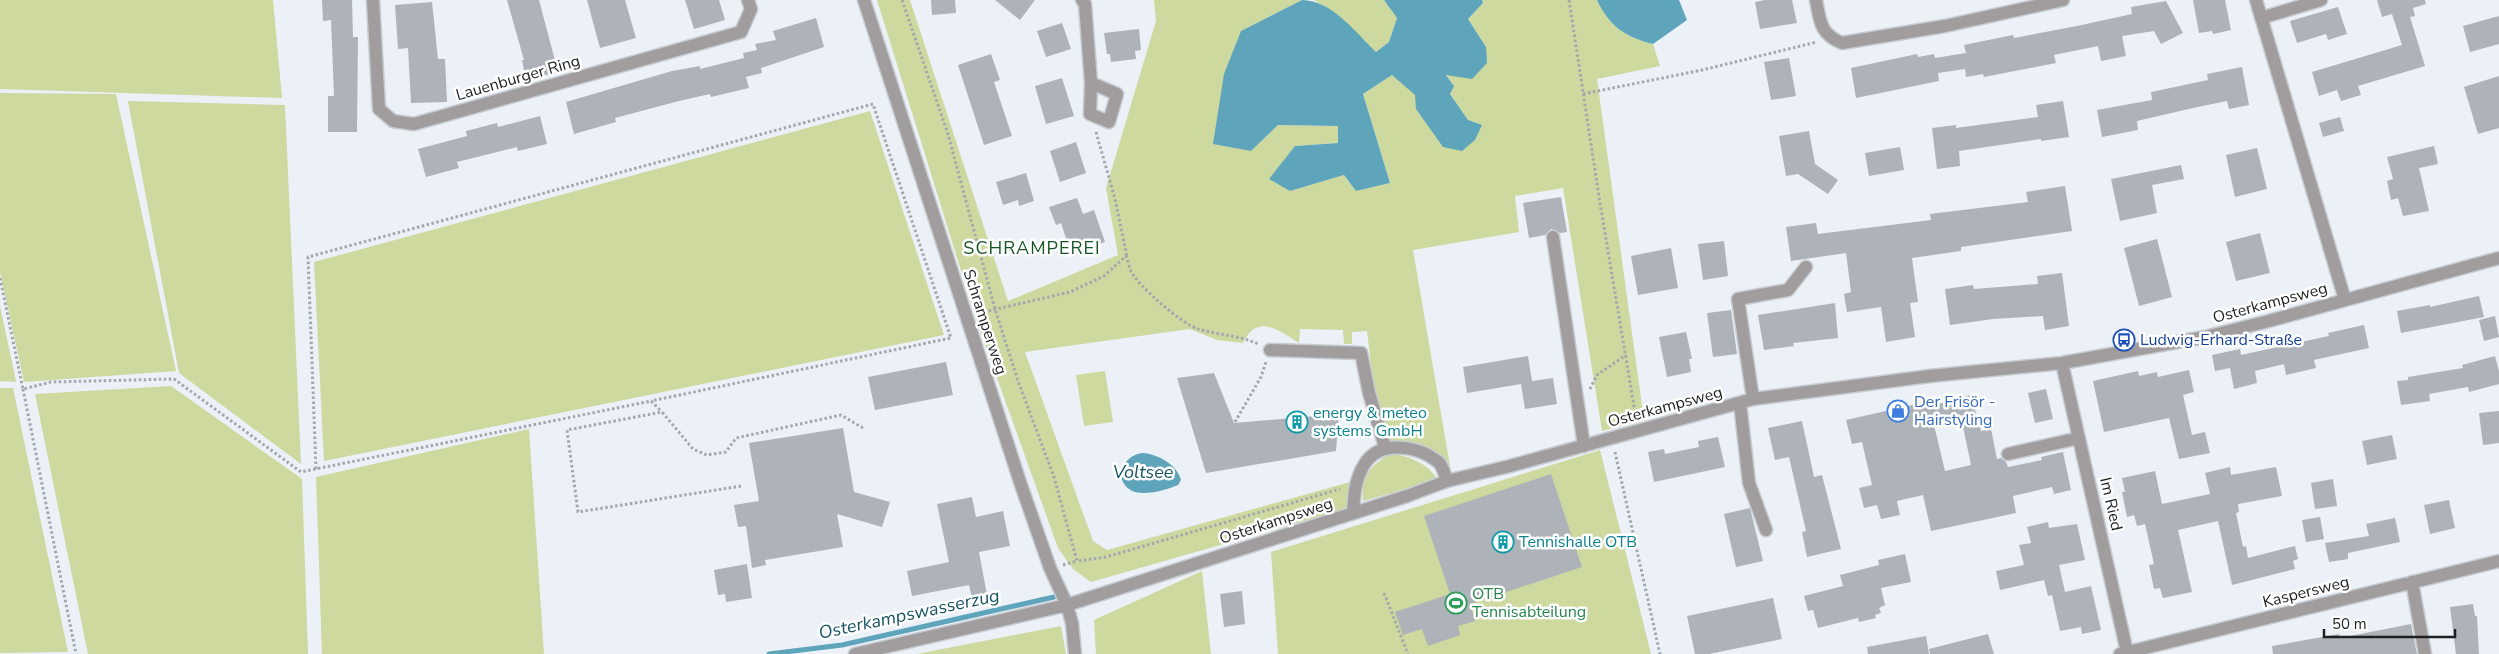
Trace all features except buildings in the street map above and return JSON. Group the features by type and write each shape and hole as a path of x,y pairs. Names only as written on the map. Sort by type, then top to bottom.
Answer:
{"street":[{"name":"Lauenburger Ring","path":"373,0 379,109 393,121 414,124 741,32 751,9 748,0"},
{"name":"Schramperweg","path":"864,0 966,317 1050,568 1067,606 1072,623 1075,654"},
{"path":"1082,0 1085,4 1091,83 1090,114 1109,122 1118,94 1091,83"},
{"path":"1816,0 1821,25 1831,38 1842,43 1945,26 2036,3 2063,0"},
{"path":"2256,0 2345,300"},
{"path":"2261,18 2321,0"},
{"path":"1553,237 1584,446"},
{"name":"Osterkampsweg","path":"854,654 1067,606 1448,481 1584,446 1753,399 1930,376 2062,363 2205,337 2499,258"},
{"path":"1753,399 1738,299 1788,290 1806,267"},
{"path":"1270,350 1361,353 1369,393 1386,447"},
{"name":"Im Ried","path":"2062,363 2124,653"},
{"path":"1740,403 1749,483 1766,530"},
{"path":"2008,454 2079,438"},
{"path":"1353,513 1355,484 1365,462 1386,447 1410,448 1438,461 1448,481"},
{"name":"Kaspersweg","path":"2124,653 2499,561"},
{"path":"2412,582 2425,654"}],"path":[{"path":"902,0 948,134 995,309 1018,381 1054,477 1077,561 1106,557 1355,484"},
{"path":"1570,0 1583,94 1639,431"},
{"path":"1583,94 1702,70 1831,38"},
{"path":"23,389 51,382 174,379 301,472 316,469 651,401 951,338 873,104 308,256 316,469"},
{"path":"1090,114 1115,199 1131,272 1175,317 1195,328 1218,335 1245,338 1270,350 1262,377 1235,422"},
{"path":"966,317 1070,292 1104,276 1127,257"},
{"path":"0,278 76,654"},
{"path":"1579,412 1597,375 1626,355"},
{"path":"651,401 693,450 706,455 726,452 736,438 841,415 863,428"},
{"path":"662,412 567,430 578,512 741,486"},
{"path":"1612,438 1660,654"},
{"path":"1384,593 1408,654"}],"green space":[{"path":"0,0 273,0 282,98 0,89"},
{"path":"877,0 910,0 1008,301 1118,255 1106,188 1156,21 1154,0 1302,0 1241,31 1251,151 1278,125 1338,126 1338,143 1295,146 1290,191 1344,175 1356,191 1390,183 1363,94 1392,75 1416,95 1468,120 1450,94 1454,86 1446,74 1486,47 1468,19 1483,3 1482,0 1597,0 1607,17 1619,29 1634,38 1653,44 1660,66 1597,79 1644,420 1602,431 1563,188 1515,196 1519,232 1413,250 1451,472 1438,457 1423,448 1386,440 1374,390 1367,331 1352,332 1352,344 1344,344 1343,330 1300,329 1299,343 1276,329 1262,326 1249,334 1243,343 1217,340 1190,329 1025,352 1093,541 1107,550 1350,482 1350,508 1091,582 1073,569 1058,548 978,325"},
{"path":"1314,0 1384,0 1397,18 1389,42 1376,52 1341,18"},
{"path":"0,93 116,94 176,371 24,382 0,272"},
{"path":"128,101 285,105 301,464 179,373"},
{"path":"870,111 944,335 324,461 314,262"},
{"path":"0,306 16,381 16,382 0,381"},
{"path":"1105,371 1113,422 1084,426 1076,375"},
{"path":"171,386 302,479 308,654 88,654 35,394"},
{"path":"0,388 13,388 68,652 0,653"},
{"path":"529,429 544,654 322,654 316,477"},
{"name":"OTB Tennisabteilung","path":"1600,450 1651,654 1278,654 1271,552"},
{"path":"1391,453 1424,465 1438,480 1363,501 1365,478 1368,472"},
{"path":"1202,571 1211,654 1096,654 1094,620"},
{"path":"1061,626 1066,654 917,654"}],"water":[{"path":"1302,0 1313,1 1333,11 1352,27 1376,52 1389,42 1397,18 1384,0 1482,0 1483,3 1468,19 1486,47 1487,63 1472,79 1446,75 1454,86 1450,94 1468,120 1482,125 1475,140 1462,151 1443,147 1416,109 1415,95 1392,75 1363,94 1390,183 1356,191 1344,175 1290,191 1269,179 1295,146 1338,143 1338,126 1278,125 1251,151 1213,144 1224,74 1241,31"},
{"path":"1597,0 1679,0 1687,20 1653,44 1634,38 1619,29 1607,17"},
{"name":"Voltsee","path":"1143,453 1154,455 1171,465 1179,474 1181,480 1178,485 1147,493 1134,492 1129,489 1124,484 1122,478 1123,466 1131,457"}],"waterway":[{"name":"Osterkampswasserzug","path":"769,654 842,645 1054,597"}],"place":[{"name":"Ludwig-Erhard-Straße","path":"2124,340"},
{"name":"Der Frisör - Hairstyling","path":"1898,411"},
{"name":"energy & meteo systems GmbH","path":"1297,422"},
{"name":"Tennishalle OTB","path":"1503,542"},
{"name":"OTB Tennisabteilung","path":"1456,603"}],"district":[{"name":"SCHRAMPEREI","path":"1032,248"}]}
